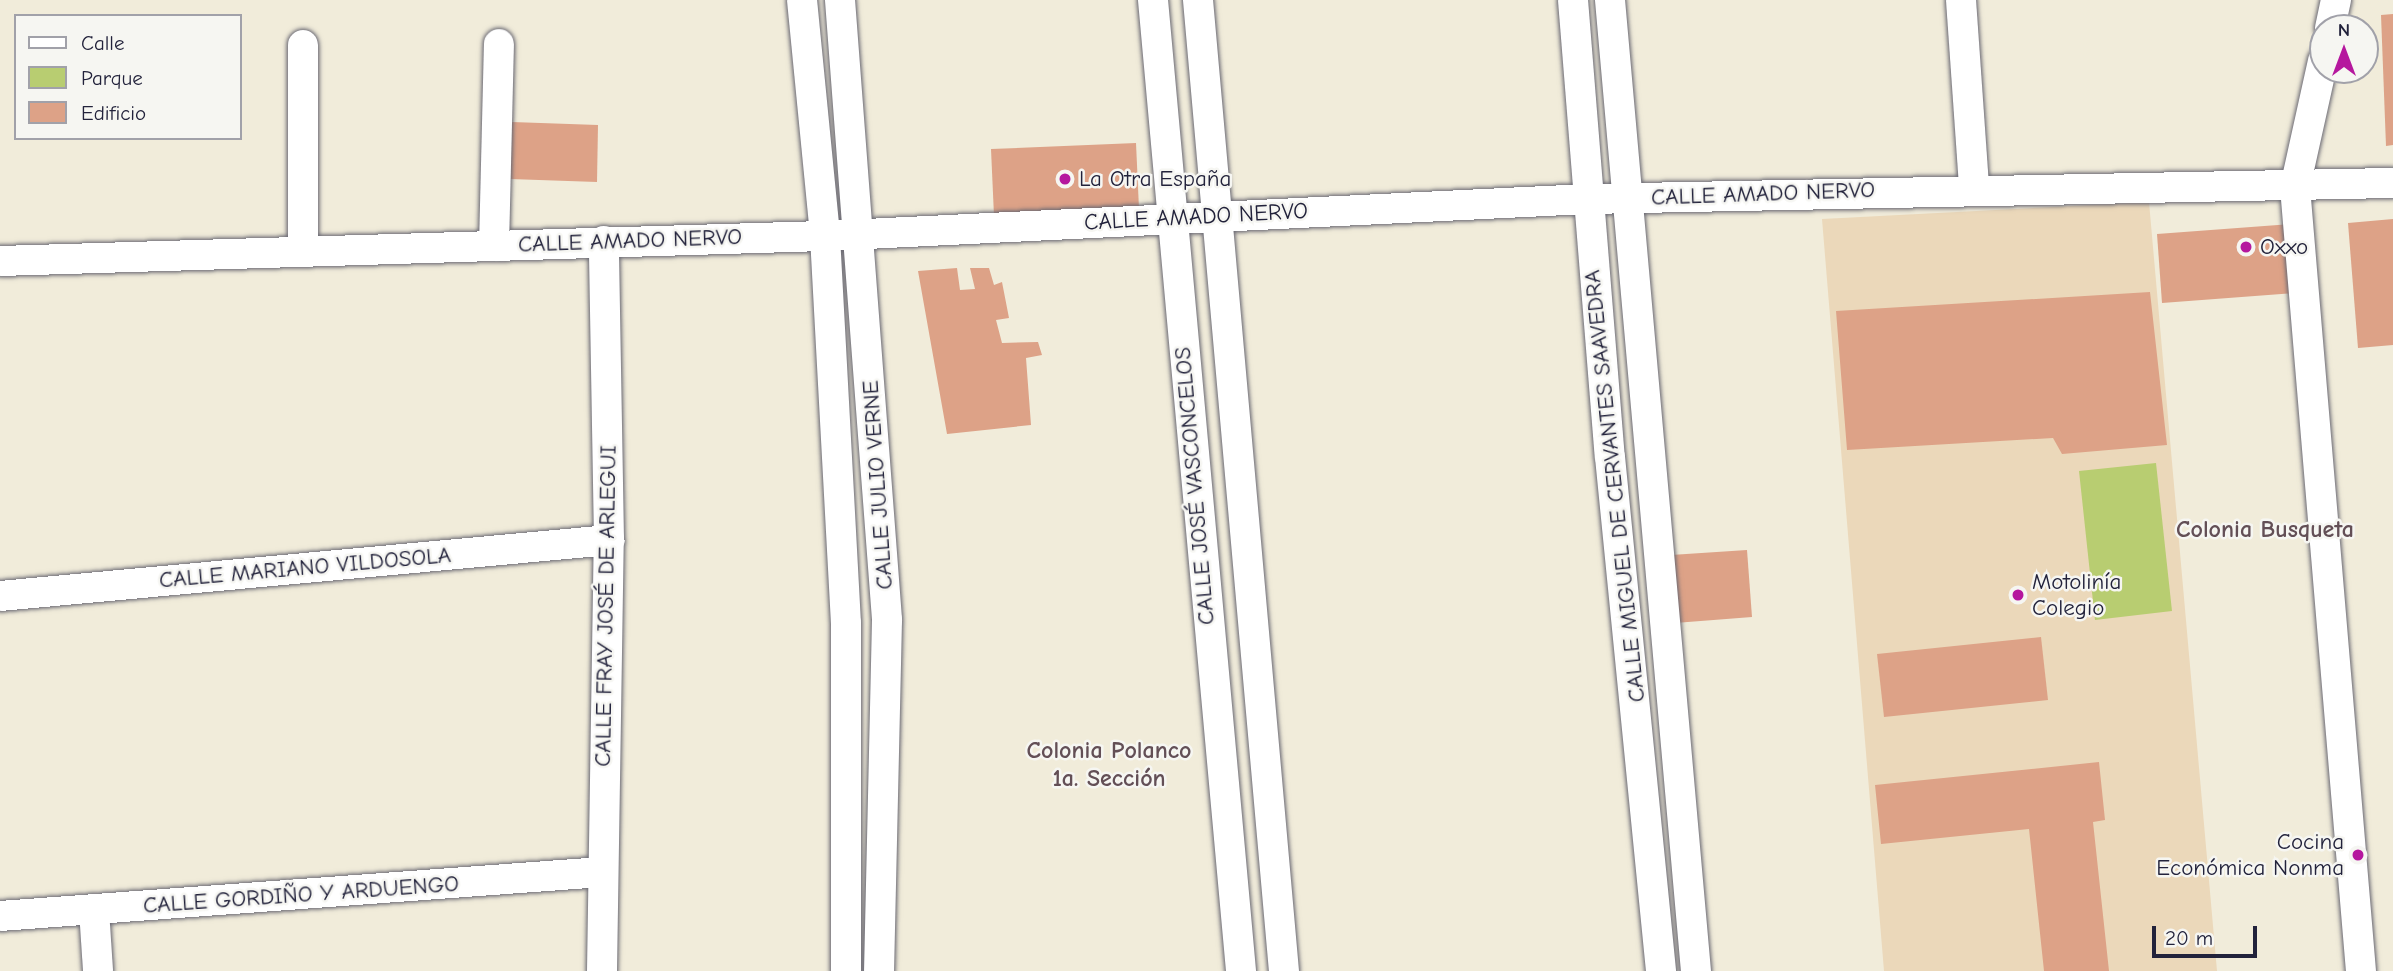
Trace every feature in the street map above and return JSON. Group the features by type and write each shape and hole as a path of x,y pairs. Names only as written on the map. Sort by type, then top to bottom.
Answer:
{"street":[{"name":"CALLE JOSÉ VASCONCELOS","path":"1153,0 1170,218 1241,971"},
{"name":"CALLE JOSÉ VASCONCELOS","path":"1198,0 1284,971"},
{"name":"CALLE MIGUEL DE CERVANTES SAAVEDRA","path":"1573,0 1587,199 1610,457 1661,971"},
{"name":"CALLE MIGUEL DE CERVANTES SAAVEDRA","path":"1609,0 1696,971"},
{"path":"1961,0 1974,188"},
{"path":"804,13 841,12"},
{"name":"CALLE JULIO VERNE","path":"841,12 861,234 887,620 879,971"},
{"name":"CALLE JULIO VERNE","path":"804,13 825,236 846,663 846,971"},
{"path":"494,246 499,44"},
{"path":"303,45 303,252"},
{"path":"1577,53 1614,51"},
{"path":"2318,84 2295,187 2361,971"},
{"path":"811,92 848,89"},
{"path":"1164,145 1211,141"},
{"name":"CALLE AMADO NERVO","path":"0,261 825,236 1587,199 1974,188 2295,187 2393,183"},
{"name":"CALLE FRAY JOSÉ DE ARLEGUI","path":"602,971 609,540 604,241"},
{"path":"1610,457 1648,457"},
{"path":"1619,533 1656,531"},
{"name":"CALLE MARIANO VILDOSOLA","path":"0,596 609,540"},
{"path":"1201,544 1246,540"},
{"path":"1628,619 1664,615"},
{"path":"846,663 886,663"},
{"path":"1230,851 1273,852"},
{"name":"CALLE GORDIÑO Y ARDUENGO","path":"0,916 602,872"},
{"path":"94,910 98,971"},
{"path":"846,910 881,912"}],"shaded area":[{"name":"Motolinía Colegio","path":"2149,202 2217,971 1884,971 1822,219"}],"green space":[{"path":"2156,463 2172,611 2095,620 2079,471"}],"building":[{"path":"2393,14 2393,145 2386,146 2381,15"},
{"path":"512,122 598,125 597,182 510,179"},
{"name":"La Otra España","path":"1136,143 1139,209 994,216 991,149"},
{"path":"2393,219 2393,345 2358,348 2348,223"},
{"path":"2290,224 2295,293 2162,303 2157,234"},
{"path":"957,268 960,290 975,289 970,268 989,268 994,285 1002,282 1009,318 996,320 1002,343 1038,342 1042,355 1026,358 1031,425 947,434 918,271"},
{"path":"2150,292 2167,445 2062,454 2053,438 1847,450 1836,311"},
{"path":"1747,550 1752,617 1675,623 1671,555"},
{"path":"2041,637 2048,700 1884,717 1877,654"},
{"path":"2099,762 2105,820 2093,822 2109,971 2044,971 2029,829 1881,844 1875,785"}],"place":[{"name":"La Otra España","path":"1065,179"},
{"name":"Oxxo","path":"2246,247"},
{"name":"Motolinía Colegio","path":"2018,595"},
{"name":"Cocina Económica Nonma","path":"2358,855"}],"district":[{"name":"Colonia Busqueta","path":"2265,530"},
{"name":"Colonia Polanco 1a. Sección","path":"1109,765"}]}
